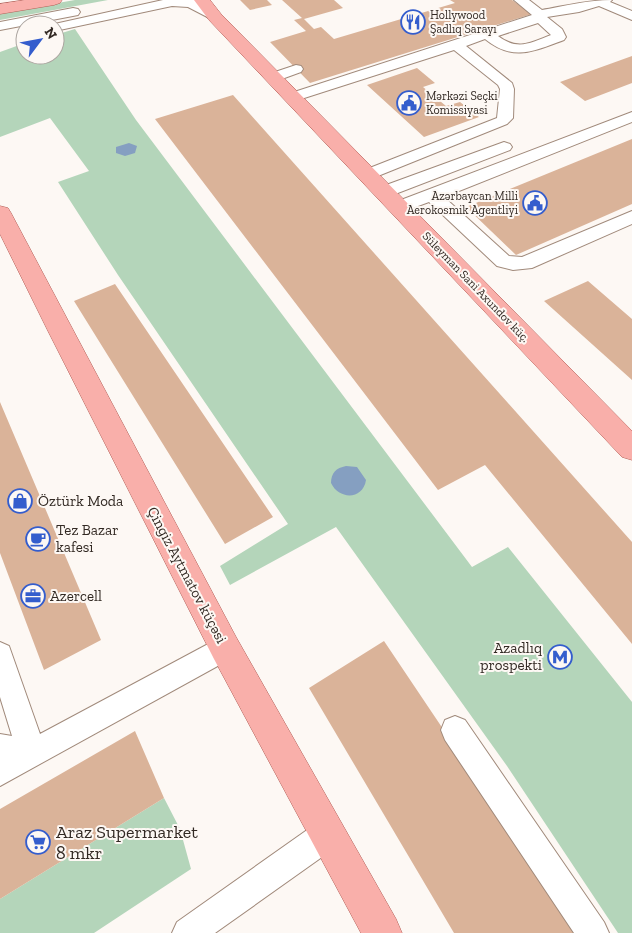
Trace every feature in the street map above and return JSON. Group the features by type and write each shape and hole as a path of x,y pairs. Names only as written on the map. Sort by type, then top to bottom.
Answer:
{"main road":[{"path":"0,9 54,0"},
{"name":"Süleyman Sani Axundov küç.","path":"209,8 632,449"},
{"name":"Çingiz Aytmatov küçəsi","path":"0,213 225,648 382,933"}],"street":[{"path":"0,26 129,0"},
{"path":"487,34 512,50 559,37 557,32 521,0"},
{"path":"293,97 487,34 539,15 580,8 603,1 632,16"},
{"path":"65,25 172,2 191,3 209,8"},
{"path":"0,40 15,36"},
{"path":"368,175 502,121 505,118 507,89 505,83 455,44"},
{"path":"274,77 296,70"},
{"path":"399,207 632,116"},
{"path":"384,192 504,147"},
{"path":"432,194 503,261 514,264 525,263 632,217"},
{"path":"0,772 225,648"},
{"path":"0,655 32,754"},
{"path":"455,730 593,933"},
{"path":"0,748 32,754"},
{"path":"188,933 328,834"}],"green space":[{"path":"75,0 108,0 27,15 15,15 15,17 0,20 0,13"},
{"path":"75,29 136,120 472,567 508,547 632,702 632,933 618,933 507,766 336,527 230,585 220,566 288,524 118,275 58,182 89,171 50,118 0,137 0,52 15,47 15,65 65,65 65,32"},
{"path":"164,798 180,829 191,869 94,933 0,933 0,899"}],"water":[{"path":"129,143 137,146 135,153 125,156 116,153 116,147"},
{"path":"346,466 357,467 366,480 364,487 356,494 345,495 339,493 331,483 335,472 339,468"}],"building":[{"path":"240,0 267,0 272,5 250,10"},
{"path":"282,0 334,0 343,8 304,19 314,29 321,27 334,39 455,3 450,0 512,0 532,14 310,83 270,42 306,31 294,20 302,18"},
{"path":"632,56 632,83 585,101 560,82"},
{"path":"417,68 435,83 423,87 446,106 460,102 479,117 424,137 367,85"},
{"path":"233,95 632,542 632,644 485,465 438,490 155,119"},
{"path":"632,139 632,204 516,255 466,207"},
{"path":"588,281 632,319 632,380 544,301"},
{"path":"115,284 273,517 225,544 74,301"},
{"path":"0,402 101,640 44,670 0,553"},
{"path":"384,641 580,933 454,933 309,688"},
{"path":"135,731 164,798 0,899 0,809"}],"place":[{"name":"Hollywood Şadlıq Sarayı","path":"413,22"},
{"name":"Mərkəzi Seçki Komissiyasi","path":"409,103"},
{"name":"Azərbaycan Milli Aerokosmik Agentliyi","path":"535,203"},
{"name":"Öztürk Moda","path":"20,501"},
{"name":"Tez Bazar kafesi","path":"38,539"},
{"name":"Azercell","path":"33,596"},
{"name":"Azadlıq prospekti","path":"560,657"},
{"name":"Araz Supermarket 8 mkr","path":"38,842"}]}
